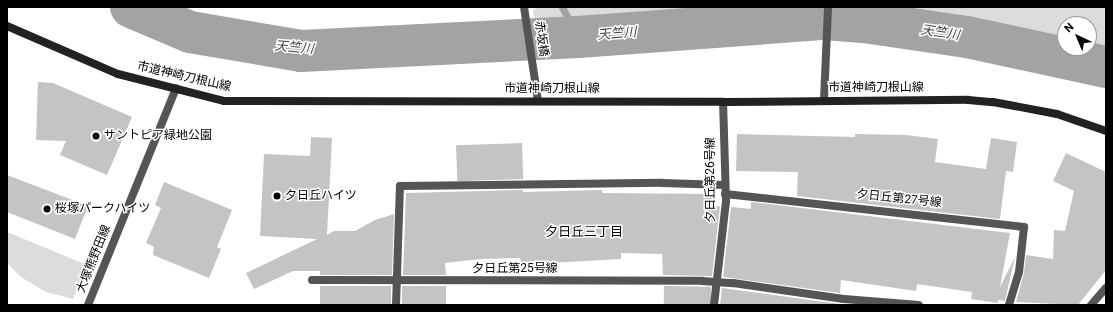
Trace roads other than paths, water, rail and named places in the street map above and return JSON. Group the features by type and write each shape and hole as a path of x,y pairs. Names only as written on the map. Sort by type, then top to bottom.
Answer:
{"street":[{"path":"824,100 828,7"},
{"name":"赤坂橋","path":"525,10 538,101"},
{"name":"市道神崎刀根山線","path":"7,26 118,74 224,101 723,102 824,100 993,102 1057,114 1106,131"},
{"name":"大塚熊野田線","path":"88,305 176,88"},
{"name":"夕日丘第26号線","path":"714,305 718,282 725,189 723,102"},
{"path":"396,305 400,186 662,183 725,189"},
{"name":"夕日丘第27号線","path":"725,189 1024,226 1019,272 1009,305"},
{"name":"夕日丘第25号線","path":"312,280 396,282 718,282 844,299 919,305"},
{"path":"1091,305 1106,288"}],"waterway":[{"name":"天竺川","path":"131,7 190,32 301,51 578,37 824,19 864,22 967,37 1106,67"},
{"path":"562,7 578,37"}],"place":[{"name":"サントピア緑地公園","path":"96,136"},
{"name":"夕日丘ハイツ","path":"277,196"},
{"name":"桜塚パークハイツ","path":"47,209"}],"district":[{"name":"夕日丘三丁目","path":"584,232"}]}
